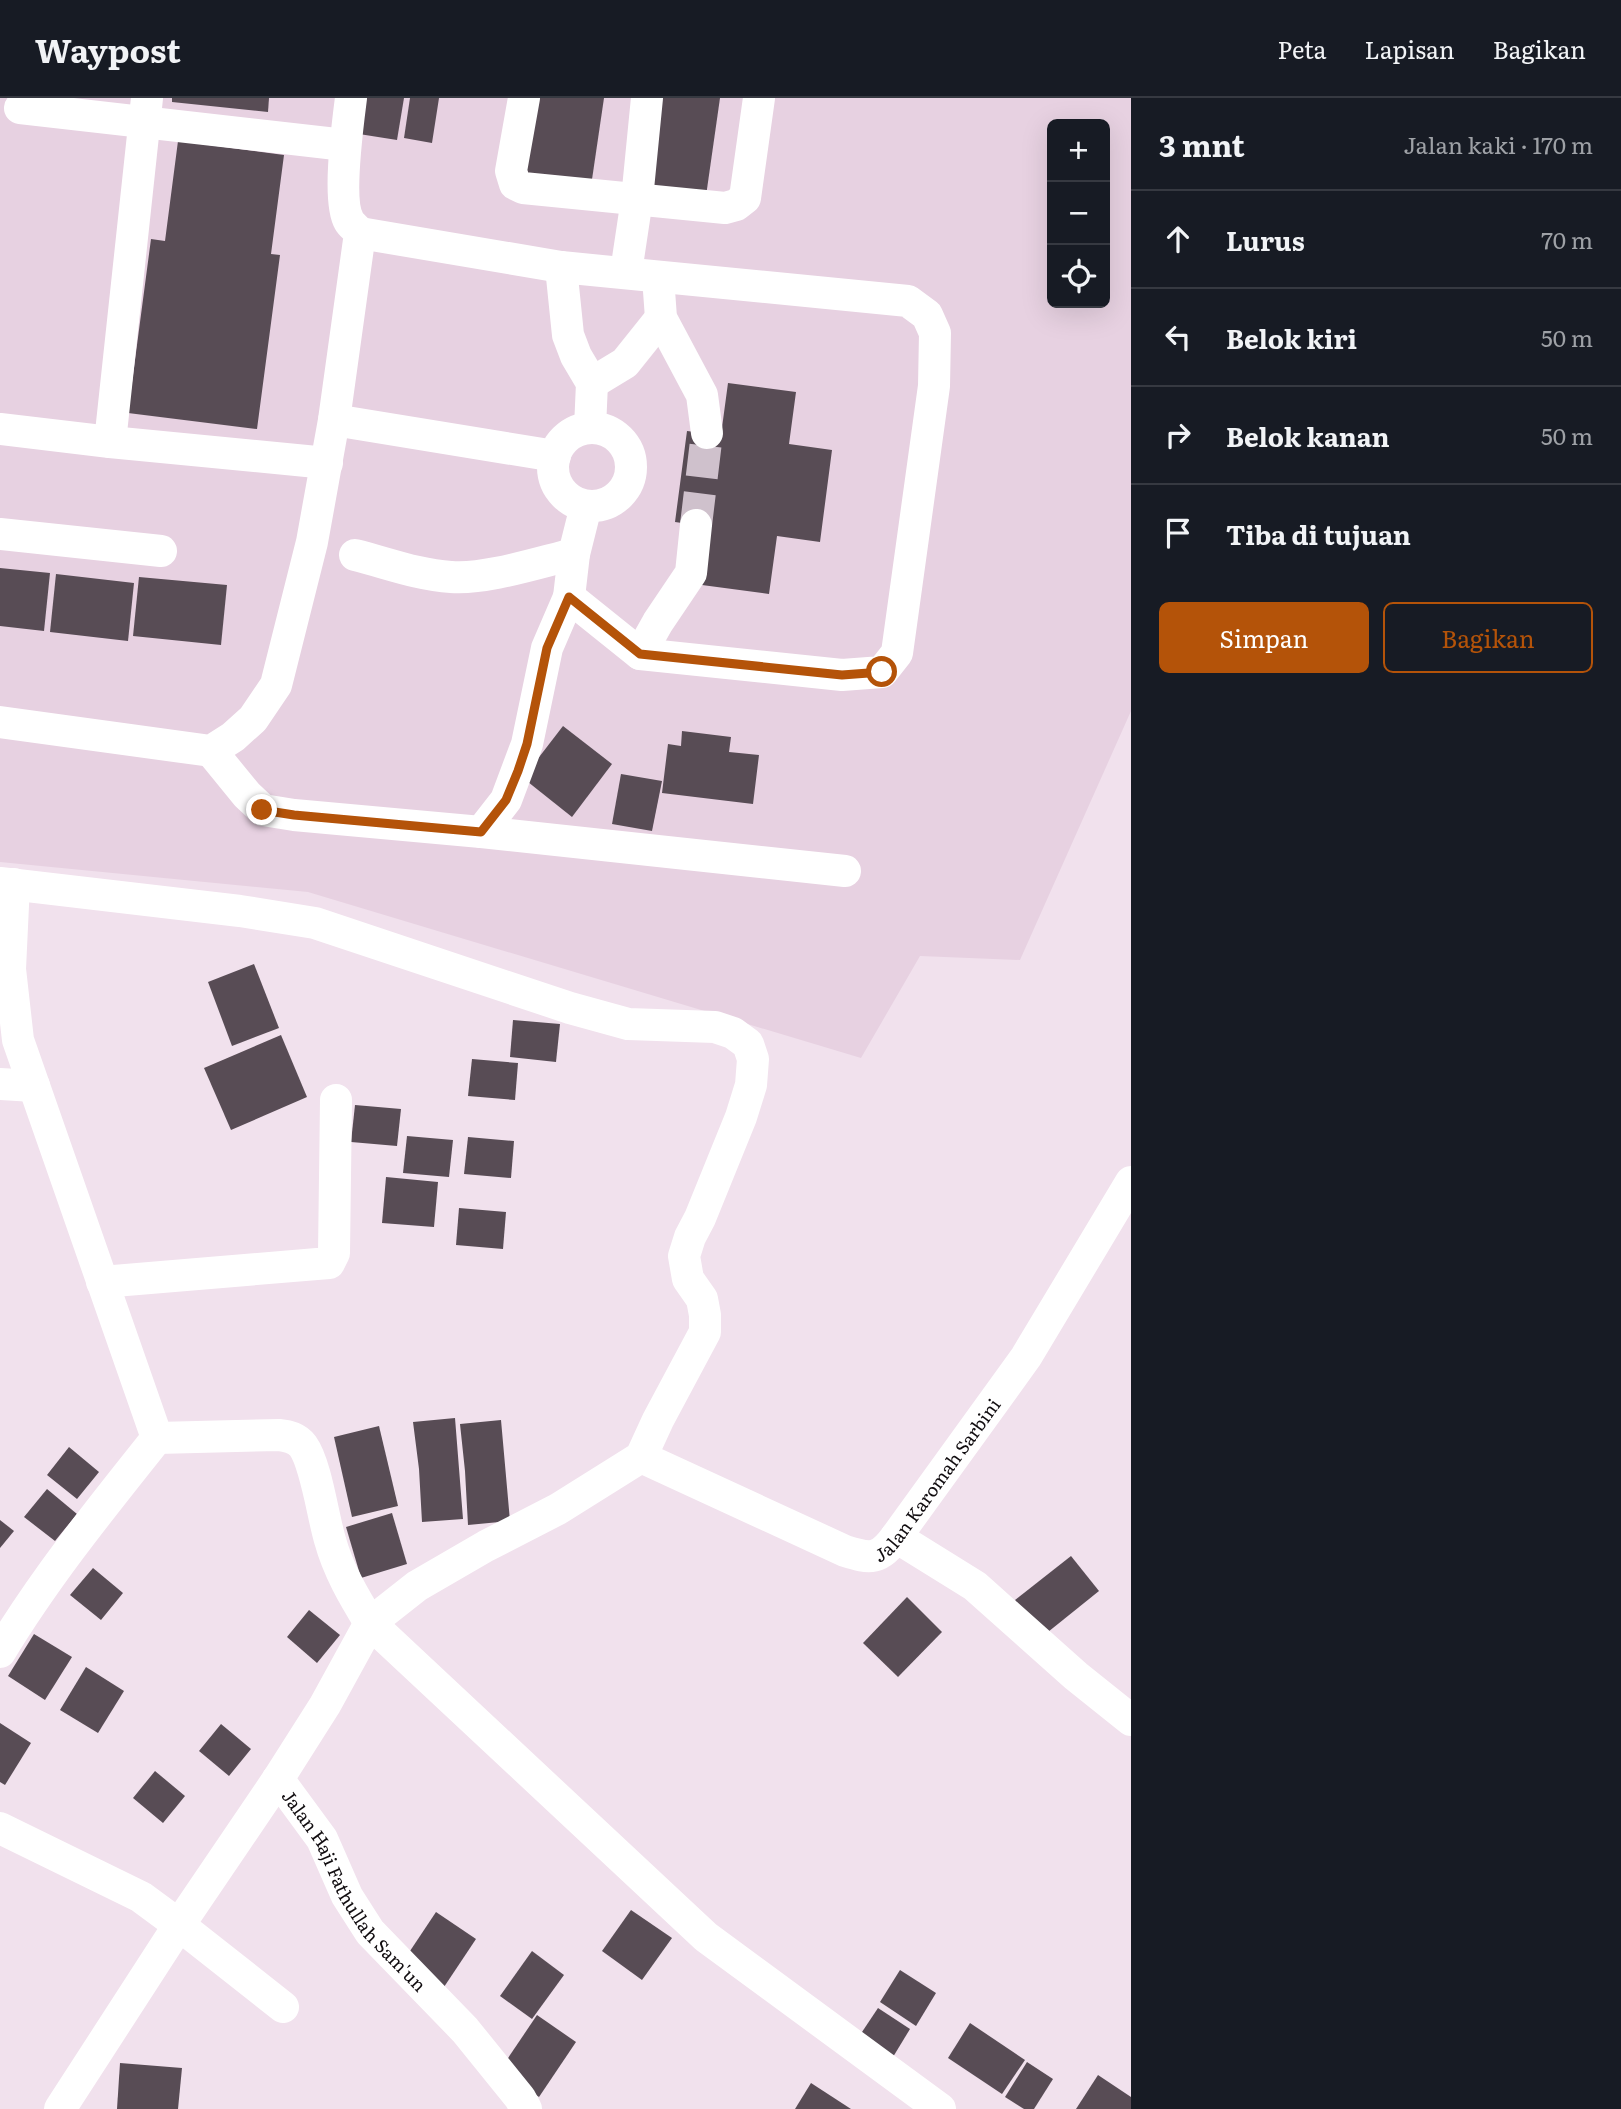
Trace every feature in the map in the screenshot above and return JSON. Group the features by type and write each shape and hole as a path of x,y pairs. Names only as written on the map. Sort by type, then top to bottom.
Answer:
{"street":[{"path":"351,98 345,145 344,196 348,219 360,233 561,267 908,301 927,315 935,333 934,386 897,653 882,672 842,675 640,654 569,597"},
{"path":"524,98 511,171 515,184 523,188 724,208 736,205 745,198 759,98"},
{"path":"626,272 637,199 647,98"},
{"path":"20,107 146,110 345,145"},
{"path":"110,442 146,110"},
{"path":"0,722 211,751 233,737 253,719 276,685 312,542 334,420 360,233"},
{"path":"561,267 568,335 576,356 592,383 590,428"},
{"path":"658,277 661,318 702,395 708,433"},
{"path":"592,383 625,363 661,318"},
{"path":"334,420 555,456"},
{"path":"590,428 607,430 620,439 629,453 632,469 627,485 617,498 602,505 586,506 571,500 559,488 554,473 555,456 562,442 575,432 590,428"},
{"path":"0,429 327,463"},
{"path":"481,832 506,800 527,744 547,648 569,597 574,554 586,506"},
{"path":"640,654 691,573 696,525"},
{"path":"0,534 161,551"},
{"path":"355,555 453,578 479,576 574,554"},
{"path":"211,751 262,810 845,871"},
{"path":"157,1438 18,1040 10,969 7,883 240,911 315,923 570,1008 628,1024 715,1027 733,1033 748,1044 753,1059 751,1085 741,1118 684,1256 688,1279 702,1299 705,1332 641,1457 558,1509 416,1586 370,1623 325,1704 278,1779"},
{"path":"0,1084 34,1086"},
{"path":"103,1282 330,1263 334,1253 336,1100"},
{"name":"Jalan Karomah Sarbini","path":"641,1457 845,1551 866,1557 877,1556 888,1549 1026,1357 1131,1181"},
{"path":"3,1639 157,1438 279,1435 293,1437 308,1456 331,1543 351,1591 370,1623 706,1937 940,2109"},
{"path":"896,1537 975,1586 1076,1676 1131,1720"},
{"name":"Jalan Haji Fathullah Sam'un","path":"60,2109 179,1925 278,1779 322,1839 347,1896 370,1932 465,2030 526,2109"},
{"path":"0,1828 141,1897 283,2007"}],"shaded area":[{"path":"0,98 1131,98 1131,711 1020,960 920,956 861,1058 308,892 0,862"}],"building":[{"path":"172,98 269,98 268,112 172,102"},
{"path":"364,98 404,98 397,140 359,134"},
{"path":"410,98 439,98 432,143 404,138"},
{"path":"534,98 604,98 590,193 522,184"},
{"path":"656,98 720,98 705,203 642,194"},
{"path":"178,141 284,155 271,254 280,255 257,429 128,413 151,239 165,241"},
{"path":"728,383 796,392 789,444 832,450 820,542 777,536 769,594 702,585 710,527 675,522 687,431 721,435"},
{"path":"0,568 50,573 44,631 0,626"},
{"path":"56,574 134,583 128,641 50,632"},
{"path":"139,577 227,585 221,645 133,636"},
{"path":"563,726 612,764 572,817 523,778"},
{"path":"682,731 731,737 729,752 759,755 753,804 662,793 668,744 681,746"},
{"path":"621,774 662,781 652,831 612,824"},
{"path":"254,964 279,1028 232,1046 208,982"},
{"path":"513,1020 560,1024 556,1062 510,1057"},
{"path":"281,1035 307,1097 231,1130 204,1068"},
{"path":"472,1059 518,1063 515,1100 468,1096"},
{"path":"355,1105 401,1109 397,1146 351,1142"},
{"path":"407,1136 453,1140 449,1177 403,1173"},
{"path":"468,1137 514,1141 511,1178 464,1174"},
{"path":"386,1177 438,1182 434,1227 382,1223"},
{"path":"459,1208 506,1212 503,1249 456,1245"},
{"path":"455,1418 463,1519 422,1522 413,1422"},
{"path":"501,1420 510,1521 468,1525 460,1424"},
{"path":"379,1426 398,1506 352,1517 334,1437"},
{"path":"69,1447 99,1472 77,1499 47,1475"},
{"path":"47,1489 77,1514 55,1541 24,1517"},
{"path":"392,1513 407,1564 361,1578 346,1527"},
{"path":"0,1520 14,1531 0,1548"},
{"path":"1071,1556 1099,1591 1043,1636 1015,1600"},
{"path":"93,1568 123,1593 101,1620 70,1595"},
{"path":"907,1597 942,1632 898,1677 863,1643"},
{"path":"309,1610 340,1635 317,1663 287,1637"},
{"path":"34,1634 72,1657 45,1700 8,1676"},
{"path":"86,1667 124,1691 98,1733 60,1710"},
{"path":"0,1723 31,1743 5,1785 0,1782"},
{"path":"221,1724 251,1749 229,1776 199,1751"},
{"path":"155,1771 185,1796 163,1823 133,1798"},
{"path":"631,1910 672,1938 642,1980 602,1951"},
{"path":"436,1912 476,1939 444,1987 404,1960"},
{"path":"532,1951 564,1975 532,2019 500,1996"},
{"path":"900,1970 936,1993 916,2026 880,2002"},
{"path":"878,2008 910,2029 893,2057 860,2035"},
{"path":"537,2015 576,2042 539,2097 500,2070"},
{"path":"970,2023 1025,2060 1002,2094 948,2058"},
{"path":"1027,2062 1053,2079 1034,2109 1024,2109 1005,2097"},
{"path":"120,2063 182,2068 178,2109 117,2109"},
{"path":"1098,2075 1131,2097 1131,2109 1076,2109"},
{"path":"811,2083 851,2109 795,2109"}],"tunnel":[{"path":"696,525 707,433"}],"route":[{"path":"262,810 481,832 506,800 518,771 527,744 547,648 569,597 640,654 842,675 882,672"}]}
